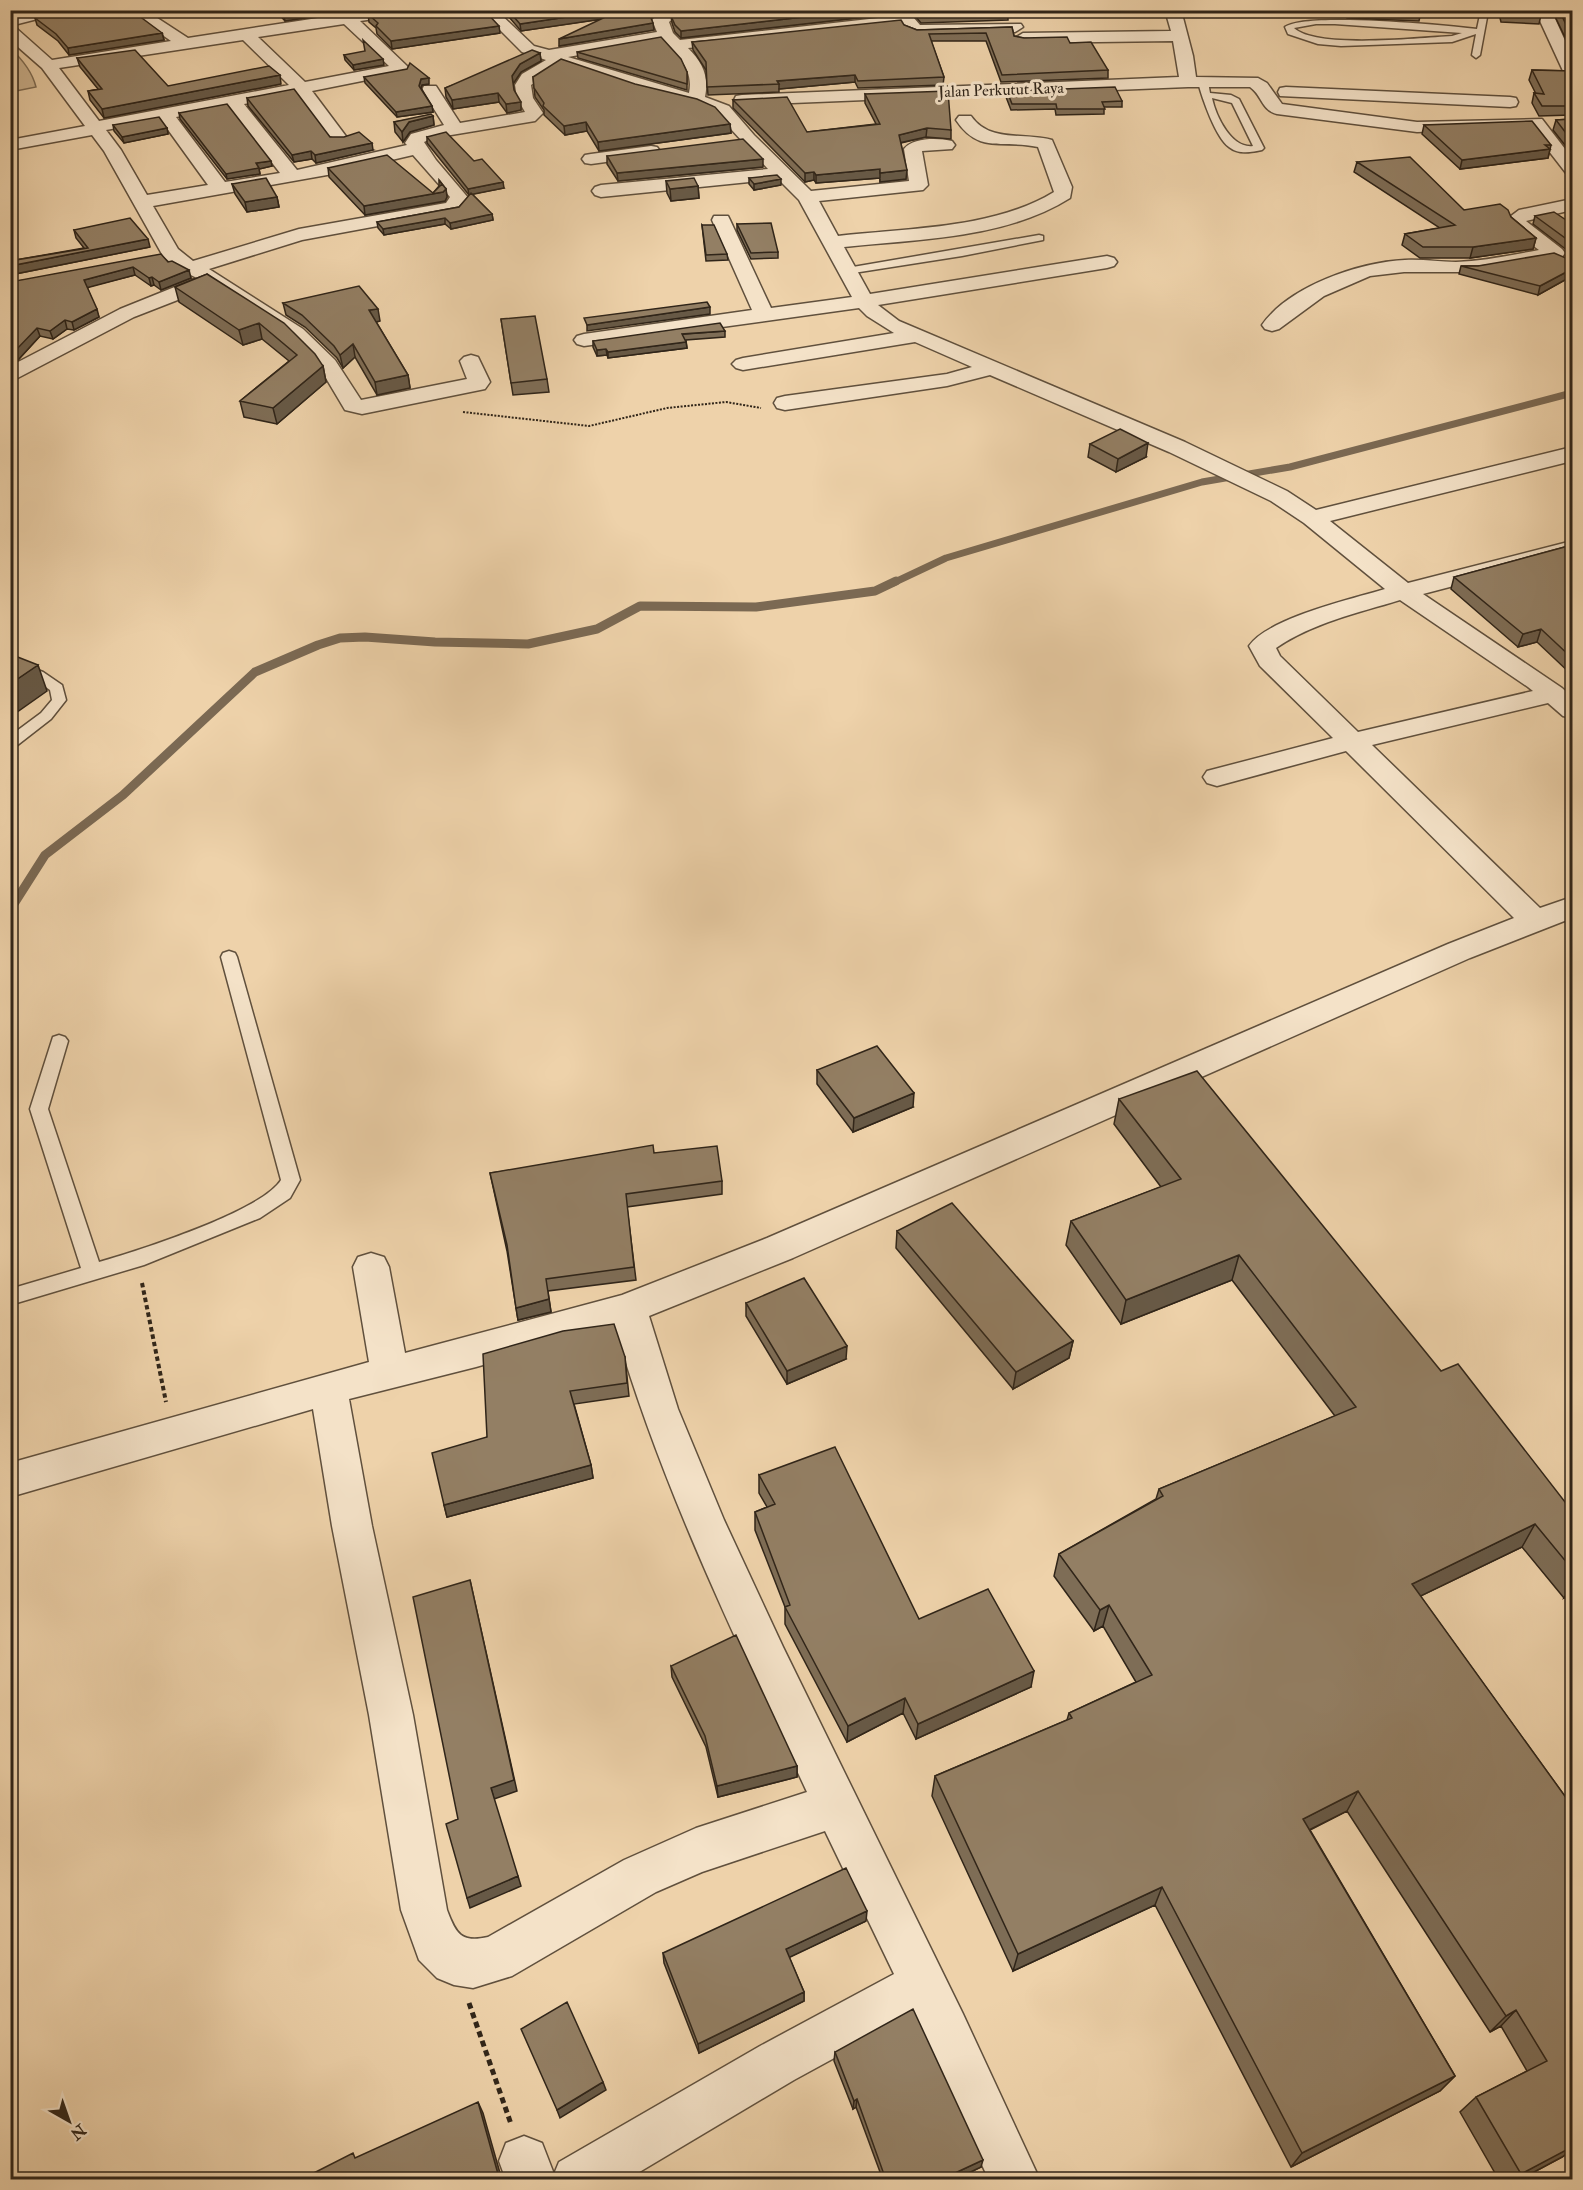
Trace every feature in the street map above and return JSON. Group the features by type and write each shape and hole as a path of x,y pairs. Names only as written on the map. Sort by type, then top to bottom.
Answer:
{"street":[{"path":"10,21 56,10"},
{"path":"134,10 186,44"},
{"path":"487,10 528,49 700,101 723,111 748,140 785,173 807,197 864,301 874,312 892,325 1259,485 1312,518 1404,592 1566,702"},
{"path":"1007,10 1031,57"},
{"path":"1173,10 1199,86"},
{"path":"1465,10 1484,11"},
{"path":"1543,10 1572,73"},
{"path":"48,65 401,11"},
{"path":"192,268 299,235 439,210 458,204 461,200 457,192 435,171 414,143 422,135 530,117 534,113 525,98 523,85 528,78 553,58 669,28 903,15 911,27 920,30 1180,36"},
{"path":"243,18 252,34 302,89 339,139"},
{"path":"10,145 401,69 348,20"},
{"path":"669,28 695,65 700,101"},
{"path":"10,31 48,65 112,150 170,252 296,333 328,364 353,405 362,406 477,384 479,382 471,362"},
{"path":"1040,73 1048,89"},
{"name":"Jalan Perkutut Raya","path":"700,101 1199,86 1252,82 1266,91"},
{"path":"430,90 455,129"},
{"path":"1510,102 1266,91 1271,106 1285,111 1393,125 1435,128 1560,122"},
{"path":"234,102 292,176"},
{"path":"166,115 220,188"},
{"path":"833,242 998,222 1038,207 1063,194 1063,187 1046,144 1030,140 990,139 979,136 972,131 965,120"},
{"path":"1536,123 1572,169"},
{"path":"726,142 748,140"},
{"path":"807,197 919,185 913,149 918,146 946,145"},
{"path":"141,202 292,176 418,148"},
{"path":"591,159 670,149"},
{"path":"601,191 785,173"},
{"path":"1572,205 1526,214 1516,219 1519,226 1572,264"},
{"path":"721,220 765,314"},
{"path":"148,256 170,252"},
{"path":"1272,325 1289,309 1322,287 1359,272 1404,266 1468,267 1556,253"},
{"path":"584,340 864,301 1107,262"},
{"path":"10,376 127,313 213,279"},
{"path":"743,364 915,336"},
{"path":"785,403 947,380 976,373 989,367"},
{"path":"1312,518 1572,454"},
{"path":"1535,921 1269,660 1262,646 1274,636 1287,630 1353,606 1572,548"},
{"path":"1217,777 1353,741 1566,702"},
{"path":"10,1480 328,1388 628,1308 780,1248 1459,951 1572,907"},
{"path":"371,1267 390,1372"},
{"path":"628,1308 659,1408 683,1471 794,1719 979,2098 1015,2180"},
{"path":"328,1388 352,1526 391,1715 424,1911 436,1943 454,1961 473,1964 495,1959 640,1876 696,1851 837,1805"},
{"path":"577,2180 777,2063 922,1984"}],"lane":[{"path":"1476,55 1476,32 1484,11"},
{"path":"1318,21 1476,32 1452,39 1341,43 1304,37 1291,32 1289,27 1298,23 1318,21"},
{"path":"1199,86 1236,101 1259,148 1244,150 1232,146 1199,86"},
{"path":"847,271 1039,238"},
{"path":"10,664 38,675 57,688 59,700 46,716 10,744"},
{"path":"10,1297 136,1259 253,1214 283,1193 291,1180 230,957"},
{"path":"59,1041 39,1109 93,1273"}],"path":[{"path":"418,396 468,413 538,418 589,426 667,408 726,402 760,408 785,403"},
{"path":"136,1259 172,1432"},
{"path":"454,1961 528,2170"}],"shaded area":[{"path":"10,48 26,66 36,87 11,92"}],"building":[{"path":"51,10 131,10 162,33 68,48 56,34 35,18 49,15 45,12"},
{"path":"395,10 484,10 499,26 391,41 368,14"},
{"path":"508,10 614,10 520,24"},
{"path":"620,10 651,10 649,13 653,23 559,39"},
{"path":"677,10 864,10 681,31 671,16"},
{"path":"917,10 1008,10 1008,13 921,16"},
{"path":"1385,10 1421,10 1421,12"},
{"path":"1503,10 1540,10 1541,15 1503,13"},
{"path":"1559,10 1572,10 1572,37"},
{"path":"901,20 904,25 917,30 1012,27 1014,36 1024,38 1067,37 1070,43 1091,42 1108,70 1002,75 986,33 929,34 944,77 858,81 855,75 777,81 779,84 707,87 706,62 692,42"},
{"path":"661,37 681,59 687,72 687,84 577,52"},
{"path":"363,40 383,59 353,65 344,55 365,51"},
{"path":"135,50 168,86 269,66 280,75 102,109 88,91 102,89 77,58"},
{"path":"532,50 540,53 520,64 512,76 514,90 521,102 506,104 498,93 452,100 445,88"},
{"path":"561,59 635,84 697,99 715,107 730,124 598,142 586,122 564,126 543,106 544,103 534,88 533,77"},
{"path":"410,63 429,78 421,79 419,86 432,106 396,112 364,77 407,69"},
{"path":"1532,70 1572,71 1572,106 1542,106 1534,93 1544,94"},
{"path":"1115,87 1122,101 1102,102 1105,109 1057,109 1056,104 1012,104 1007,91"},
{"path":"294,89 330,137 344,137 359,132 372,143 315,155 311,151 292,155 247,98"},
{"path":"948,91 951,130 927,128 899,135 907,170 880,173 880,169 816,175 814,172 805,173 733,100 787,97 807,132 880,124 865,94"},
{"path":"227,104 271,161 256,163 259,168 226,174 179,113"},
{"path":"431,114 433,116 409,122 402,132 394,122"},
{"path":"159,117 167,128 122,137 113,125"},
{"path":"1572,119 1572,141 1556,120"},
{"path":"1532,121 1551,145 1545,145 1550,149 1462,160 1424,125"},
{"path":"446,132 474,161 482,159 503,182 468,189 427,137"},
{"path":"743,139 763,159 617,173 607,156"},
{"path":"387,155 433,193 442,184 439,180 446,189 443,192 364,206 328,168"},
{"path":"1410,157 1464,210 1500,204 1508,210 1511,217 1536,238 1473,247 1423,247 1405,234 1455,225 1357,162"},
{"path":"777,175 781,179 754,184 749,178"},
{"path":"266,178 277,197 245,202 232,184"},
{"path":"694,178 698,186 670,189 666,181"},
{"path":"471,193 492,214 450,223 445,218 383,229 377,222 459,207"},
{"path":"1554,212 1572,224 1572,243 1535,216"},
{"path":"130,218 148,239 10,266 10,261 88,248 74,230"},
{"path":"771,223 778,252 751,253 737,224"},
{"path":"702,225 714,225 727,254 706,255"},
{"path":"1554,253 1568,259 1572,258 1572,269 1540,286 1461,266 1478,266"},
{"path":"161,254 168,262 172,261 189,270 159,282 133,267 84,280 97,309 72,322 65,320 50,331 37,328 10,354 10,282"},
{"path":"207,274 284,323 315,354 323,366 273,408 240,401 297,355 259,323 239,330 175,287"},
{"path":"359,286 378,309 369,310 408,375 375,382 353,344 340,355 334,346 302,315 283,303"},
{"path":"707,302 710,307 587,325 584,318"},
{"path":"535,316 547,379 511,383 501,319"},
{"path":"720,323 725,331 682,334 686,342 608,352 606,349 597,350 593,341"},
{"path":"1120,429 1148,443 1118,459 1090,444"},
{"path":"1572,545 1572,587 1568,588 1572,593 1572,658 1541,629 1523,634 1454,577"},
{"path":"10,654 38,665 10,684"},
{"path":"877,1046 914,1093 854,1118 817,1070"},
{"path":"1197,1071 1441,1371 1458,1364 1572,1511 1572,1569 1535,1524 1412,1584 1572,1806 1572,2147 1521,2174 1476,2097 1547,2061 1516,2010 1506,2016 1358,1791 1303,1819 1455,2076 1302,2153 1162,1887 1018,1954 935,1776 1072,1718 1069,1713 1152,1675 1109,1605 1100,1610 1059,1554 1163,1496 1159,1489 1356,1407 1239,1255 1126,1300 1071,1221 1181,1179 1119,1099"},
{"path":"653,1145 654,1153 717,1146 722,1181 626,1194 634,1267 546,1279 549,1299 516,1308 507,1245 490,1173"},
{"path":"952,1203 1073,1341 1016,1372 897,1231"},
{"path":"804,1278 847,1346 787,1371 746,1303"},
{"path":"614,1324 625,1357 627,1383 570,1391 591,1465 444,1505 432,1453 487,1437 483,1354 563,1331"},
{"path":"835,1447 919,1619 988,1589 1034,1671 918,1724 905,1698 848,1726 785,1607 790,1605 755,1512 775,1504 759,1475"},
{"path":"470,1580 514,1780 491,1788 518,1876 467,1898 446,1824 458,1819 413,1597"},
{"path":"736,1635 797,1766 717,1786 705,1736 671,1666"},
{"path":"846,1868 867,1911 786,1949 804,1992 698,2044 663,1953"},
{"path":"567,2002 603,2082 557,2110 521,2029"},
{"path":"913,2009 983,2160 940,2180 886,2180 857,2099 854,2101 835,2052"},
{"path":"478,2102 498,2174 487,2180 300,2180 353,2153 355,2158"}],"waterway":[{"path":"893,583 946,558 1202,482 1290,467 1572,393"},
{"path":"10,910 45,855 123,795 255,672 318,645 340,638 365,637 435,642 528,644 597,629 640,606 756,607 875,591 896,581"}]}
